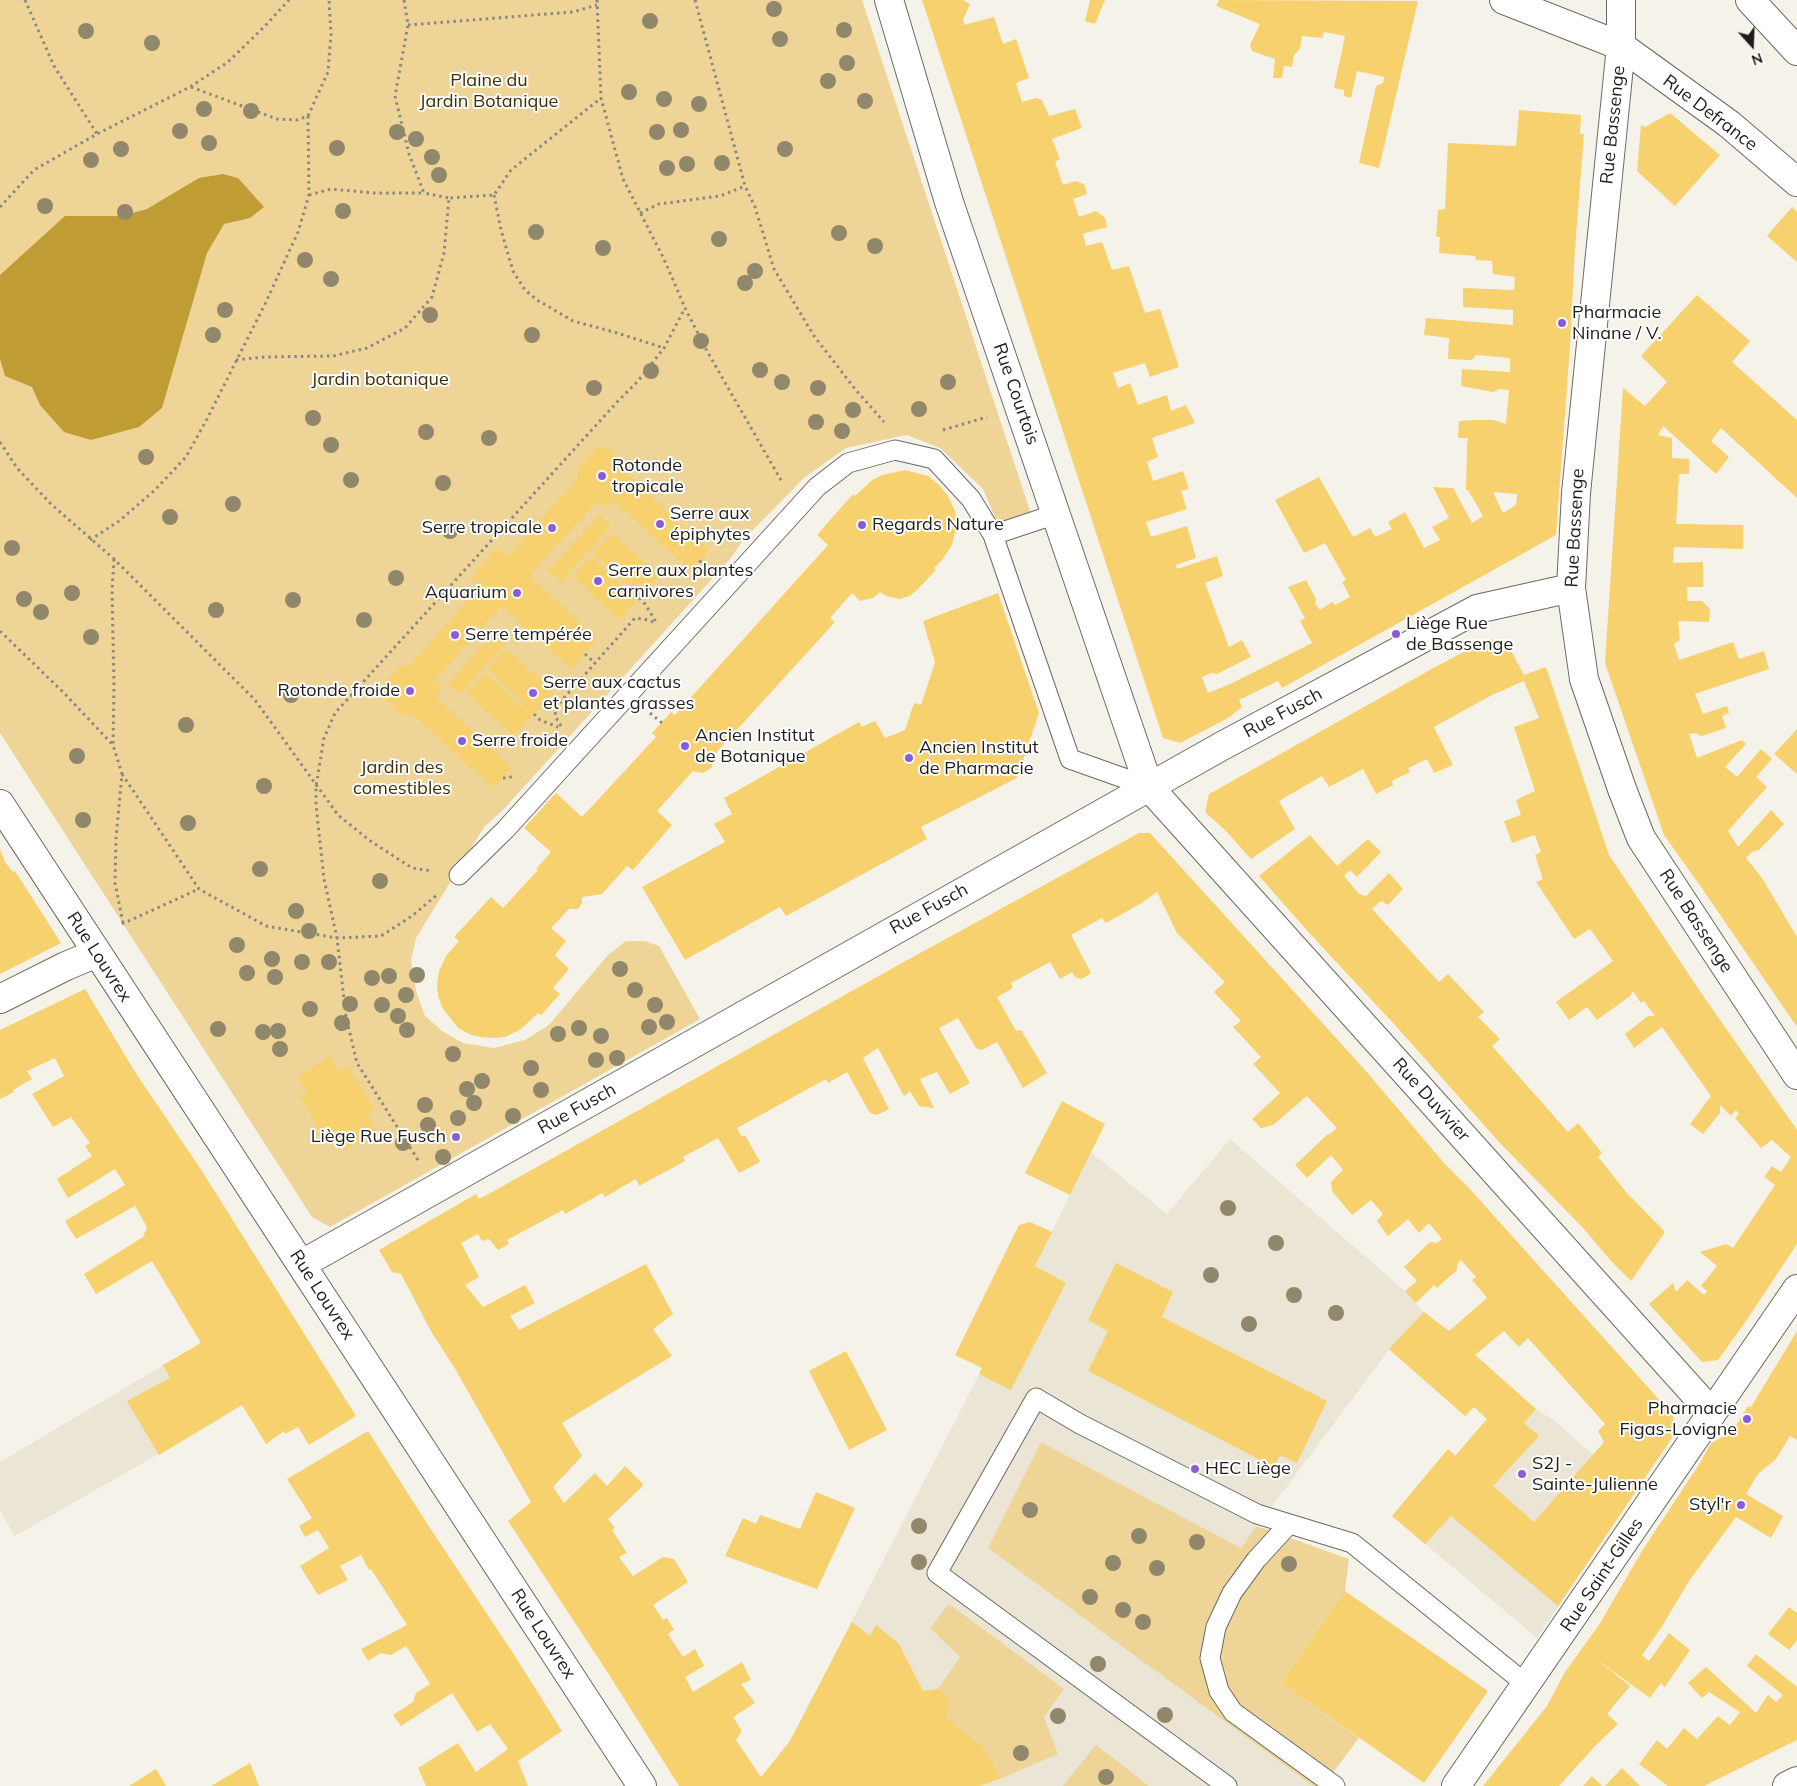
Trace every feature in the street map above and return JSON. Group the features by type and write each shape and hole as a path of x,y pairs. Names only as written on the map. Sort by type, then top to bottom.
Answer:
{"main road":[{"name":"Rue Courtois","path":"889,0 949,202 1150,787"},
{"name":"Rue Defrance","path":"1504,0 1551,8 1621,46 1729,124 1797,182"},
{"name":"Rue Bassenge","path":"1621,0 1621,46 1576,493 1571,588 1584,679 1641,838 1797,1075"},
{"path":"1750,0 1797,51"},
{"name":"Rue Fusch","path":"302,1264 1230,741 1477,609 1571,588"},
{"name":"Rue Duvivier","path":"1150,787 1712,1413"},
{"name":"Rue Louvrex","path":"0,804 642,1786"},
{"path":"0,999 96,953"},
{"name":"Rue Saint-Gilles","path":"1456,1786 1797,1289"},
{"path":"1787,1786 1797,1781"}],"lane":[{"path":"459,875 505,830 816,487 848,463 895,450 934,459 971,499 993,534 1070,759 1150,787"},
{"path":"993,534 1056,514"},
{"path":"1227,1786 937,1573 1036,1398 1080,1424 1257,1514 1352,1543 1527,1685"},
{"path":"1289,1524 1256,1560 1232,1593 1216,1627 1210,1658 1219,1691 1233,1712 1335,1786"}],"path":[{"path":"25,0 54,66 97,134"},
{"path":"0,206 34,170 97,134 190,87 228,62 289,0"},
{"path":"90,540 119,521 155,490 186,457 266,302 298,232 309,195 308,116 328,72 331,34 329,0"},
{"path":"404,0 408,25 396,96 409,154 424,193"},
{"path":"597,0 600,98 623,178 664,258 685,308 707,352 797,508"},
{"path":"694,0 745,186 755,207 774,269 814,336 855,389 886,424 895,450"},
{"path":"408,25 573,12 598,5"},
{"path":"190,87 277,119 297,120 308,116"},
{"path":"600,98 511,170 494,195 501,230 513,271 526,290 537,300 573,321 664,348"},
{"path":"640,213 659,204 720,196 745,186"},
{"path":"309,195 331,189 374,193 424,193 449,198 494,195"},
{"path":"236,360 264,357 333,356 367,348 405,328 432,297 444,253 449,198"},
{"path":"436,1188 357,1063 346,1017 337,938 324,879 316,805 316,786 324,738 335,713 638,381 664,348 685,308"},
{"path":"939,432 1020,405"},
{"path":"0,442 17,468 44,497 114,560 255,700 338,815 369,840 412,868 459,875"},
{"path":"114,560 113,745 122,774 199,889 266,926 337,938 381,936 412,916 459,875"},
{"path":"638,598 657,624"},
{"path":"562,729 555,716 556,707 635,618 657,624"},
{"path":"653,629 657,624"},
{"path":"0,631 64,693 113,745"},
{"path":"584,654 595,663"},
{"path":"534,714 540,720 562,729"},
{"path":"562,729 568,724"},
{"path":"122,774 116,838 115,883 123,923 199,889"}],"shaded area":[{"path":"223,174 238,178 264,207 250,218 224,224 207,253 162,408 139,427 91,440 64,432 40,405 32,387 5,376 0,359 0,275 65,216 121,216 147,209 199,178"},
{"name":"HEC Liège","path":"1230,1139 1405,1291 1424,1312 1449,1331 1536,1409 1552,1419 1636,1492 1537,1638 1392,1516 1448,1449 1456,1455 1487,1419 1474,1407 1465,1416 1389,1350 1241,1548 1041,1442 989,1548 1313,1786 752,1786 765,1774 790,1741 1035,1266 1091,1152 1167,1214"},
{"path":"201,1343 222,1418 15,1536 0,1511 0,1462"}],"green space":[{"name":"Jardin botanique","path":"0,0 862,0 1031,514 998,524 983,489 940,448 907,435 846,448 805,477 744,539 730,559 503,810 484,827 416,938 411,961 416,991 425,1016 442,1031 463,1043 494,1048 525,1040 549,1025 608,955 626,941 645,941 659,946 700,1019 330,1227 312,1217 0,733"},
{"path":"1041,1442 1241,1548 1257,1526 1349,1559 1345,1591 1281,1683 1359,1738 1323,1786 1313,1786 988,1548"},
{"path":"949,1604 1064,1689 1044,1717 1058,1754 1002,1778 982,1746 947,1718 949,1704 946,1695 938,1689 960,1657 930,1628"},
{"path":"1096,1745 1149,1786 1063,1786"}],"building":[{"path":"922,0 963,0 970,4 963,20 964,25 994,17 1003,44 1016,39 1029,78 1016,83 1022,102 1036,98 1042,100 1049,116 1075,109 1082,128 1052,139 1060,159 1055,162 1063,185 1075,181 1084,184 1087,194 1073,199 1079,217 1096,211 1105,218 1107,227 1083,234 1086,246 1102,242 1112,270 1129,266 1145,313 1160,309 1179,367 1150,377 1145,363 1113,373 1118,388 1130,383 1138,405 1167,395 1171,411 1186,405 1195,423 1152,438 1158,457 1147,462 1153,481 1183,471 1189,489 1181,491 1187,509 1146,522 1151,537 1187,526 1196,558 1176,565 1177,569 1217,556 1223,576 1205,583 1229,647 1242,640 1251,657 1217,674 1212,673 1202,677 1208,693 1312,643 1300,621 1305,618 1288,587 1306,580 1316,599 1315,603 1320,610 1332,602 1335,605 1350,597 1342,582 1346,580 1325,543 1304,553 1275,500 1319,477 1353,537 1370,528 1375,537 1392,529 1388,522 1405,512 1424,548 1440,540 1432,527 1449,518 1433,487 1453,488 1472,523 1483,516 1468,490 1466,490 1468,438 1458,438 1459,421 1493,420 1506,424 1509,390 1500,389 1493,392 1461,386 1462,369 1510,372 1510,358 1476,355 1472,360 1448,359 1449,338 1424,335 1426,318 1513,325 1513,310 1463,307 1463,288 1514,290 1515,277 1493,274 1492,261 1476,260 1475,256 1439,253 1440,237 1436,237 1438,210 1445,209 1448,143 1516,146 1519,110 1581,115 1580,134 1584,134 1556,535 1282,688 1278,681 1239,700 1242,707 1228,718 1180,743 1163,738","holes":["1493,492 1517,494 1516,505 1503,513"]},
{"path":"1090,0 1105,0 1095,24 1085,21"},
{"path":"1219,0 1418,1 1379,168 1359,163 1376,86 1383,83 1384,77 1357,71 1351,98 1344,96 1344,90 1334,88 1345,36 1324,32 1322,38 1302,36 1300,49 1294,55 1292,67 1284,66 1282,78 1273,78 1275,59 1252,51 1250,45 1260,24 1216,6"},
{"path":"1670,113 1720,155 1675,206 1637,171 1641,125 1645,127"},
{"path":"1792,207 1797,212 1797,262 1767,236"},
{"path":"1697,295 1750,341 1732,362 1797,420 1797,498 1721,428 1711,441 1729,457 1716,474 1663,426 1658,435 1672,438 1672,458 1689,459 1689,474 1679,474 1676,524 1743,525 1743,549 1674,547 1673,563 1703,562 1703,587 1687,587 1687,601 1702,601 1710,609 1709,622 1678,621 1680,640 1674,644 1679,660 1733,642 1739,659 1764,651 1769,669 1695,694 1703,714 1727,706 1729,713 1722,716 1726,728 1702,736 1695,733 1689,734 1697,758 1742,740 1746,744 1725,767 1737,777 1761,749 1772,759 1756,777 1767,787 1728,831 1738,847 1771,810 1784,824 1759,850 1752,852 1746,858 1762,878 1797,937 1797,1027 1664,835 1605,663 1623,388 1645,406 1667,382 1641,356"},
{"path":"605,446 627,466 628,475 709,550 691,570 610,498 611,505 599,506 598,500 529,576 598,639 571,669 501,606 432,683 439,682 440,695 434,696 512,768 494,788 412,714 402,715 382,697 381,687 400,666 410,665 480,587 471,578 497,548 507,557 578,478 578,469 597,448"},
{"name":"Ancien Institut de Botanique","path":"905,470 928,476 939,485 948,496 955,511 957,524 952,545 934,568 936,570 910,596 899,599 886,596 880,592 873,598 860,601 852,593 830,618 835,622 714,755 712,767 702,773 693,771 657,811 672,825 633,870 627,866 602,894 582,897 582,903 578,909 569,909 551,928 566,941 555,955 569,969 553,988 560,994 541,1015 538,1013 520,1030 505,1037 480,1037 471,1035 458,1028 443,1009 438,996 439,971 446,956 459,941 454,937 491,897 503,908 538,870 536,869 551,852 524,828 556,793 582,817 656,737 652,733 671,712 675,715 828,545 817,535 853,494 855,496 872,480 882,475"},
{"path":"600,515 611,526 561,582 548,571"},
{"name":"Serre aux plantes carnivores","path":"612,533 659,576 619,620 573,576 591,557 627,590 630,587 593,553"},
{"name":"Ancien Institut de Pharmacie","path":"998,593 1039,713 1017,778 921,827 927,839 786,916 780,907 685,960 642,887 725,842 714,824 732,814 724,798 859,722 862,727 875,721 885,738 905,730 914,703 921,705 935,662 923,621"},
{"path":"499,628 511,638 460,694 448,683"},
{"path":"1489,639 1507,643 1524,675 1546,667 1609,855 1704,997 1797,1130 1797,1244 1718,1360 1702,1362 1649,1304 1673,1283 1676,1292 1687,1280 1704,1295 1707,1291 1701,1286 1717,1266 1700,1252 1726,1244 1733,1248 1775,1185 1764,1177 1772,1166 1781,1172 1791,1157 1772,1140 1761,1148 1735,1118 1739,1114 1736,1110 1731,1116 1720,1105 1720,1113 1703,1134 1690,1124 1711,1096 1662,1027 1634,1048 1625,1034 1648,1016 1655,1016 1644,1001 1641,1003 1633,991 1630,996 1597,1020 1587,1007 1569,1020 1556,1002 1613,961 1590,929 1574,939 1536,882 1543,879 1535,855 1541,852 1535,835 1512,843 1504,821 1521,815 1516,800 1535,791 1514,727 1539,718 1524,681 1492,695 1434,727 1453,765 1434,773 1427,759 1408,768 1410,772 1392,781 1393,785 1376,794 1363,769 1329,787 1322,776 1279,801 1295,829 1251,859 1225,830 1205,812 1209,794 1437,666"},
{"name":"Serre aux cactus et plantes grasses","path":"506,649 554,692 514,736 467,693 485,673 522,707 525,704 488,669"},
{"path":"1797,729 1797,774 1774,754"},
{"path":"1139,833 1150,833 1365,1070 1444,1163 1468,1187 1673,1415 1674,1434 1672,1438 1558,1606 1451,1516 1425,1544 1392,1516 1448,1449 1455,1456 1487,1419 1474,1407 1465,1416 1389,1349 1424,1312 1449,1331 1487,1298 1472,1280 1476,1277 1461,1260 1457,1264 1457,1270 1437,1288 1434,1285 1416,1303 1405,1291 1417,1281 1404,1267 1430,1242 1437,1243 1442,1239 1429,1223 1419,1233 1408,1219 1388,1236 1377,1221 1383,1214 1371,1200 1352,1215 1332,1191 1331,1182 1343,1170 1331,1155 1307,1178 1295,1165 1337,1128 1307,1096 1273,1125 1261,1128 1252,1119 1280,1093 1253,1064 1261,1057 1233,1027 1241,1021 1214,992 1225,982 1177,933 1157,892 1106,923 1102,918 1071,935 1091,973 1082,979 1075,977 1072,972 1060,979 1050,962 1011,983 1013,988 997,997 1016,1031 1021,1030 1047,1073 1023,1088 997,1042 982,1050 976,1048 958,1018 939,1028 970,1083 950,1094 937,1072 920,1079 934,1108 919,1106 910,1091 904,1096 878,1048 863,1058 889,1109 877,1115 870,1113 847,1072 828,1083 826,1079 737,1128 742,1137 745,1135 760,1162 739,1173 718,1138 683,1157 685,1161 639,1186 636,1179 605,1197 602,1193 565,1214 563,1210 507,1240 509,1244 498,1250 489,1239 482,1241 478,1234 461,1243 479,1277 465,1285 483,1307 525,1285 535,1303 510,1316 519,1330 646,1264 673,1314 653,1329 672,1356 562,1423 582,1456 553,1487 564,1503 595,1473 607,1486 625,1466 643,1484 608,1519 615,1528 612,1530 627,1553 619,1557 633,1576 663,1557 674,1559 688,1582 653,1605 663,1620 667,1618 674,1630 668,1634 683,1657 695,1649 704,1666 685,1677 693,1692 742,1662 751,1680 741,1684 755,1703 733,1717 742,1731 736,1740 761,1777 790,1741 852,1622 870,1636 876,1625 899,1644 923,1691 938,1689 946,1695 949,1704 947,1718 982,1746 1002,1778 980,1786 679,1786 608,1673 508,1521 531,1502 454,1367 432,1333 401,1274 392,1272 379,1250 476,1194 479,1199 485,1196","holes":["1504,1331 1519,1347 1528,1338 1605,1424 1598,1431 1604,1442 1534,1522 1493,1486 1539,1436 1524,1423 1536,1409 1475,1355"]},
{"path":"1310,835 1337,866 1368,839 1381,852 1357,877 1350,870 1344,876 1359,894 1366,896 1389,873 1403,889 1388,905 1381,901 1372,909 1439,982 1448,974 1484,1012 1478,1017 1500,1039 1492,1046 1568,1132 1578,1123 1602,1153 1598,1157 1627,1193 1665,1232 1631,1281 1610,1260 1585,1230 1499,1142 1259,876"},
{"path":"0,849 5,862 13,872 15,871 61,943 0,974"},
{"path":"85,989 137,1075 200,1168 356,1416 309,1445 298,1427 285,1434 284,1431 266,1444 242,1405 159,1455 127,1401 170,1378 163,1365 201,1343 152,1261 96,1294 84,1274 143,1237 147,1227 135,1206 76,1239 65,1221 125,1185 115,1169 68,1198 57,1179 92,1156 85,1146 90,1143 71,1117 53,1127 32,1094 64,1076 55,1058 27,1071 32,1079 0,1099 0,1030"},
{"path":"330,1056 339,1071 348,1067 375,1110 367,1115 377,1130 345,1150 334,1135 326,1141 300,1097 308,1092 297,1077"},
{"path":"1062,1101 1105,1124 1070,1195 1025,1173"},
{"path":"1030,1222 1052,1232 1035,1266 1066,1283 1011,1390 979,1374 982,1368 955,1355 1019,1225"},
{"path":"1116,1263 1173,1292 1162,1317 1327,1401 1297,1463 1280,1455 1274,1467 1088,1371 1108,1331 1088,1320"},
{"path":"1797,1331 1797,1440 1790,1436 1776,1459 1758,1474 1746,1494 1783,1516 1771,1538 1736,1517 1689,1581 1661,1628 1642,1655 1649,1661 1669,1633 1690,1650 1665,1687 1661,1683 1650,1698 1596,1659 1630,1686 1607,1714 1618,1724 1559,1786 1483,1786 1547,1706 1565,1672 1599,1625 1642,1551 1711,1443 1732,1432 1748,1406 1751,1407"},
{"path":"846,1351 887,1430 849,1450 809,1371"},
{"path":"368,1431 562,1731 518,1761 528,1786 426,1786 418,1768 458,1743 476,1772 508,1749 490,1724 477,1732 452,1693 401,1726 393,1715 413,1702 416,1693 430,1684 406,1646 391,1655 381,1653 368,1661 361,1649 407,1625 371,1569 369,1570 361,1555 340,1566 348,1580 318,1595 300,1566 329,1548 318,1530 305,1537 299,1526 312,1518 287,1479"},
{"path":"816,1492 855,1508 817,1589 725,1556 743,1518 756,1524 760,1515 800,1529"},
{"path":"1345,1591 1488,1691 1424,1783 1281,1683"},
{"path":"1789,1607 1797,1613 1797,1640 1789,1650 1768,1634"},
{"path":"1756,1654 1797,1687 1797,1740 1704,1786 1668,1786 1639,1764 1657,1740 1667,1749 1684,1728 1697,1739 1718,1716 1735,1729 1730,1725 1740,1712 1709,1692 1702,1698 1688,1683 1706,1667 1756,1713 1768,1695 1776,1702 1783,1695 1747,1666"},
{"path":"250,1763 259,1786 211,1786"},
{"path":"1622,1768 1640,1786 1605,1786"},
{"path":"156,1769 166,1786 129,1786"},
{"path":"1592,1776 1602,1786 1583,1786"}],"place":[{"name":"Pharmacie Ninane / V.","path":"1562,323"},
{"name":"Rotonde tropicale","path":"602,476"},
{"name":"Serre aux épiphytes","path":"660,524"},
{"name":"Regards Nature","path":"862,525"},
{"name":"Serre tropicale","path":"552,528"},
{"name":"Serre aux plantes carnivores","path":"598,581"},
{"name":"Aquarium","path":"517,593"},
{"name":"Liège Rue de Bassenge","path":"1396,634"},
{"name":"Serre tempérée","path":"455,635"},
{"name":"Rotonde froide","path":"410,691"},
{"name":"Serre aux cactus et plantes grasses","path":"533,693"},
{"name":"Serre froide","path":"462,741"},
{"name":"Ancien Institut de Botanique","path":"685,746"},
{"name":"Ancien Institut de Pharmacie","path":"909,758"},
{"name":"Liège Rue Fusch","path":"456,1137"},
{"name":"Pharmacie Figas-Lovigne","path":"1747,1419"},
{"name":"HEC Liège","path":"1195,1469"},
{"name":"S2J - Sainte-Julienne","path":"1522,1474"},
{"name":"Styl'r","path":"1741,1505"}],"park label":[{"name":"Plaine du Jardin Botanique","path":"489,91"},
{"name":"Jardin des comestibles","path":"402,778"}]}
